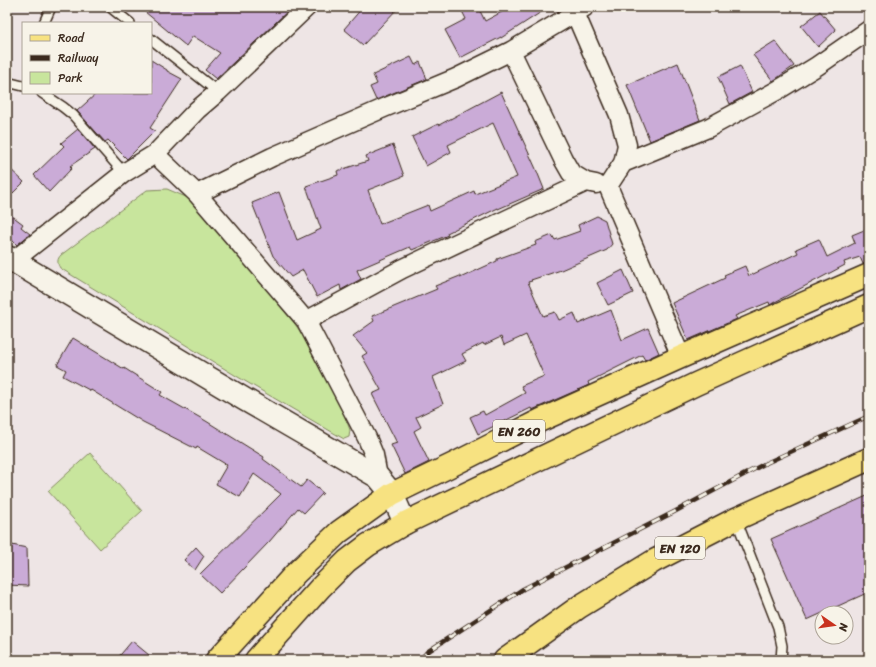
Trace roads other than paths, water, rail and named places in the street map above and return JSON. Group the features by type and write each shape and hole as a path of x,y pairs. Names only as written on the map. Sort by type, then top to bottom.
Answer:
{"main road":[{"name":"EN 260","path":"217,660 295,574 339,532 392,494 541,420 869,275"},
{"name":"EN 260","path":"256,660 320,588 348,561 368,545 405,523 696,384 869,306"},
{"path":"541,420 560,448"},
{"name":"EN 120","path":"505,660 579,607 654,561 736,520 869,459"}],"street":[{"path":"307,7 218,92 197,110 155,154 124,173 10,259 378,477 392,494 405,523"},
{"path":"197,194 272,157 456,78 511,51 580,10 619,116 627,145 623,163 608,186"},
{"path":"623,163 708,128 778,90 817,66 869,30"},
{"path":"511,51 571,173 586,182 608,186"},
{"path":"155,154 197,194 306,322 367,438 374,455 378,477"},
{"path":"306,322 402,269 586,182"},
{"path":"608,186 681,357"}],"lane":[{"path":"44,22 51,7"},
{"path":"110,7 129,22"},
{"path":"152,40 218,92"},
{"path":"7,82 22,86"},
{"path":"44,94 73,115 124,173"},
{"path":"736,520 778,627 782,646 781,660"}],"railway":[{"path":"420,660 427,652 523,589 764,464 869,416"}]}
